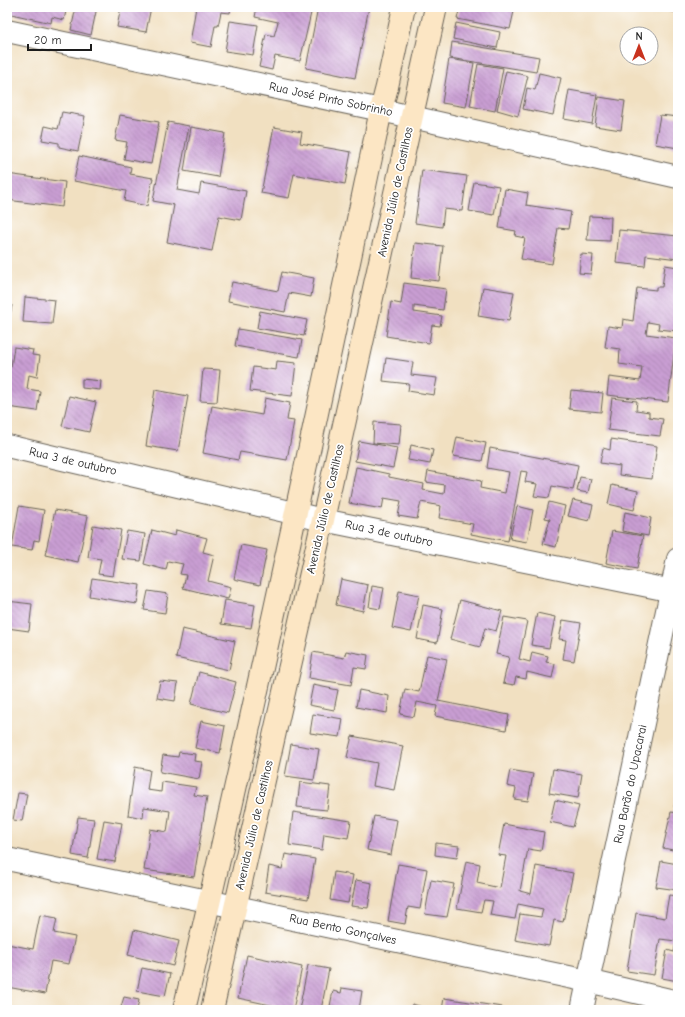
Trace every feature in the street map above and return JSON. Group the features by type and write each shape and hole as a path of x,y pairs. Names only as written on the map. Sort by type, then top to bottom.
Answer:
{"street":[{"path":"212,1009 185,1006 297,512 380,110 387,87 404,7"},
{"name":"Avenida Júlio de Castilhos","path":"212,1009 323,520 436,7"},
{"name":"Rua José Pinto Sobrinho","path":"7,31 380,110 678,177"},
{"path":"338,314 367,321"},
{"name":"Rua 3 de outubro","path":"7,446 297,512 323,520 675,591"},
{"name":"Rua Barão do Upacarai","path":"582,1010 675,591 678,559"},
{"path":"270,632 296,638"},
{"path":"234,794 260,800"},
{"name":"Rua Bento Gonçalves","path":"7,859 588,981 678,1002"}],"building":[{"path":"7,7 67,7 64,20 52,17 51,23 7,13"},
{"path":"76,7 97,7 91,35 71,30"},
{"path":"121,7 151,7 146,32 117,27"},
{"path":"196,7 231,7 230,13 221,12 218,26 215,26 211,47 190,43"},
{"path":"257,7 287,7 311,13 300,61 275,56 272,70 259,67 266,34 274,36 278,22 255,17"},
{"path":"318,7 369,7 355,78 306,68"},
{"path":"460,7 515,7 510,29 457,19"},
{"path":"650,7 675,7 675,12 650,9"},
{"path":"230,21 258,25 253,55 225,51"},
{"path":"456,23 500,32 497,48 453,39"},
{"path":"452,42 539,57 536,72 450,58"},
{"path":"449,59 474,63 466,107 442,103"},
{"path":"478,64 503,68 495,111 470,106"},
{"path":"506,71 528,76 518,116 497,110"},
{"path":"539,73 561,78 553,115 523,109 527,88 535,90"},
{"path":"569,90 597,95 592,124 564,119"},
{"path":"599,97 625,101 621,130 595,126"},
{"path":"62,112 85,116 78,151 59,147 59,143 42,140 45,126 58,129"},
{"path":"120,115 159,122 151,164 124,159 127,142 115,140"},
{"path":"660,115 678,117 678,148 655,144"},
{"path":"168,122 189,126 177,190 199,194 201,183 246,191 241,220 219,216 212,251 167,242 174,205 153,201"},
{"path":"191,127 225,133 218,177 184,171"},
{"path":"274,127 302,132 300,143 351,152 345,184 294,174 289,198 261,193"},
{"path":"79,156 131,167 130,174 153,178 147,206 124,201 126,191 74,181"},
{"path":"422,170 467,176 462,211 444,209 442,227 415,223"},
{"path":"7,174 65,182 62,207 7,200"},
{"path":"474,182 499,186 494,215 469,211"},
{"path":"505,189 528,193 526,205 571,212 568,229 558,228 552,264 521,259 525,238 515,236 516,231 499,228"},
{"path":"589,216 611,217 610,241 587,240"},
{"path":"619,230 678,236 678,259 646,255 645,266 616,263"},
{"path":"415,243 443,246 439,281 411,278"},
{"path":"581,254 593,255 591,274 579,273"},
{"path":"665,265 678,267 678,331 658,329 659,324 648,322 646,334 676,338 668,402 607,395 609,377 640,381 642,367 619,364 620,349 605,347 608,326 622,328 623,319 633,321 637,288 656,290 656,287 662,287"},
{"path":"282,272 314,278 311,297 289,293 285,312 228,301 232,282 278,291"},
{"path":"404,283 446,289 443,310 414,306 414,312 442,316 440,326 432,325 429,343 386,336 391,302 401,304"},
{"path":"483,287 514,292 509,321 478,316"},
{"path":"25,297 55,300 52,324 23,322"},
{"path":"7,304 12,305 8,326 7,326"},
{"path":"260,311 307,320 304,336 257,328"},
{"path":"238,329 302,340 299,357 235,346"},
{"path":"14,347 33,350 32,355 40,356 37,377 29,375 27,389 40,391 37,411 7,407 7,366 11,367"},
{"path":"386,358 413,362 411,375 437,378 434,395 408,391 409,384 383,381"},
{"path":"277,361 296,363 292,396 250,391 253,367 276,370"},
{"path":"203,369 220,370 217,402 200,401"},
{"path":"82,379 101,381 100,390 82,388"},
{"path":"155,390 188,396 178,451 146,446"},
{"path":"571,390 603,393 601,412 569,409"},
{"path":"69,396 96,402 89,432 62,426"},
{"path":"265,398 290,403 287,420 294,421 287,460 240,452 238,460 203,453 212,406 262,415"},
{"path":"612,398 637,401 636,410 649,412 649,417 663,419 660,436 608,430"},
{"path":"374,422 401,424 399,445 373,443"},
{"path":"457,437 486,443 482,461 453,456"},
{"path":"611,439 657,446 652,479 619,475 620,466 600,463 603,448 610,450"},
{"path":"359,441 397,448 393,468 355,461"},
{"path":"411,445 433,450 430,464 408,460"},
{"path":"490,448 578,465 573,490 552,486 549,498 534,496 537,484 525,482 527,472 521,471 508,541 471,534 473,524 439,518 441,506 421,502 417,519 398,516 401,501 384,498 382,509 349,503 356,467 389,474 389,477 424,484 423,490 444,494 445,485 426,482 428,471 481,481 480,488 505,493 509,472 487,468"},
{"path":"580,477 591,479 588,493 577,491"},
{"path":"612,485 638,491 634,510 608,504"},
{"path":"573,500 593,505 589,521 568,516"},
{"path":"549,502 565,506 556,547 543,544 550,519 545,518"},
{"path":"19,506 44,510 39,541 34,540 32,550 12,547"},
{"path":"517,506 533,510 527,542 510,539"},
{"path":"55,510 88,516 78,562 45,555"},
{"path":"625,512 651,518 648,536 622,531"},
{"path":"93,525 121,530 113,576 98,574 101,559 88,557"},
{"path":"152,530 175,536 176,530 207,538 203,552 214,555 208,581 231,587 228,599 183,588 186,575 180,574 183,564 168,561 166,570 144,564"},
{"path":"127,531 145,534 141,561 122,559"},
{"path":"612,531 643,536 637,569 606,563"},
{"path":"241,545 267,550 260,585 234,579"},
{"path":"92,578 140,585 137,604 89,596"},
{"path":"341,579 368,585 363,611 336,605"},
{"path":"372,586 384,588 380,609 369,607"},
{"path":"148,591 168,594 165,613 144,610"},
{"path":"399,591 419,595 411,632 392,628"},
{"path":"225,600 255,605 251,628 221,624"},
{"path":"460,600 502,611 496,631 485,628 480,647 450,639"},
{"path":"7,601 32,604 29,631 7,628"},
{"path":"423,605 443,609 437,643 417,639"},
{"path":"537,613 555,617 549,648 531,645"},
{"path":"504,617 527,621 519,659 530,662 532,652 548,656 546,662 555,664 552,678 527,672 526,679 516,677 514,685 503,683 509,657 496,654"},
{"path":"563,620 581,623 574,661 563,659 566,640 559,639"},
{"path":"182,629 235,641 229,670 176,658"},
{"path":"346,651 368,655 366,669 354,667 351,685 309,678 313,652 344,658"},
{"path":"427,655 447,659 438,701 509,715 506,730 435,716 437,706 417,702 414,717 400,714 405,689 419,692"},
{"path":"199,672 236,682 228,713 191,704"},
{"path":"160,681 178,683 175,701 157,698"},
{"path":"313,685 338,690 334,710 309,705"},
{"path":"359,690 389,696 387,713 356,707"},
{"path":"313,714 343,719 340,737 310,733"},
{"path":"201,721 225,726 220,753 195,748"},
{"path":"352,736 403,746 394,790 373,786 377,763 347,757"},
{"path":"291,744 319,749 314,780 285,776"},
{"path":"179,752 195,754 194,761 202,762 199,779 160,772 163,755 178,757"},
{"path":"135,767 150,770 147,790 161,792 162,782 196,787 194,795 207,797 194,877 144,870 150,829 167,832 170,811 144,807 143,818 128,815"},
{"path":"553,769 582,774 578,798 549,793"},
{"path":"510,770 533,774 528,801 514,799 516,788 507,786"},
{"path":"300,782 330,786 327,810 297,807"},
{"path":"677,790 678,807 674,807"},
{"path":"18,793 27,794 22,821 13,820"},
{"path":"555,800 579,806 573,827 550,822"},
{"path":"293,812 351,821 348,838 324,834 322,850 289,845"},
{"path":"671,812 678,813 678,851 663,848"},
{"path":"374,816 397,820 391,855 367,850"},
{"path":"78,817 94,819 88,858 72,855"},
{"path":"104,820 122,823 115,862 97,859"},
{"path":"504,824 544,832 541,851 528,849 520,891 531,894 536,866 573,873 563,922 554,920 549,946 515,940 520,914 541,917 543,909 518,904 515,919 490,915 493,901 484,900 481,912 457,908 466,861 480,864 477,883 500,888 506,856 498,855"},
{"path":"436,843 459,846 457,858 435,855"},
{"path":"285,854 315,859 308,899 265,892 269,866 282,869"},
{"path":"661,861 678,864 678,890 656,887"},
{"path":"398,864 427,869 420,909 408,907 405,924 388,921"},
{"path":"334,872 353,875 348,903 330,900"},
{"path":"356,880 372,883 368,908 351,906"},
{"path":"431,880 454,884 447,917 425,914"},
{"path":"669,895 678,896 678,926 676,941 660,939 654,975 627,971 636,913 665,918"},
{"path":"40,915 57,918 54,933 75,937 69,964 51,961 45,994 7,987 7,944 33,949"},
{"path":"134,930 179,941 173,966 128,955"},
{"path":"676,942 678,943 678,981 662,978 667,950 674,952"},
{"path":"247,955 302,967 293,1010 238,998"},
{"path":"308,965 329,969 321,1010 299,1010"},
{"path":"142,968 170,974 165,996 137,991"},
{"path":"342,988 362,991 359,1010 337,1010 338,1007 330,1006 333,991 341,993"},
{"path":"124,997 139,1000 137,1010 120,1010"},
{"path":"444,998 502,1007 502,1010 442,1010"},
{"path":"412,1004 433,1010 411,1010"}]}
